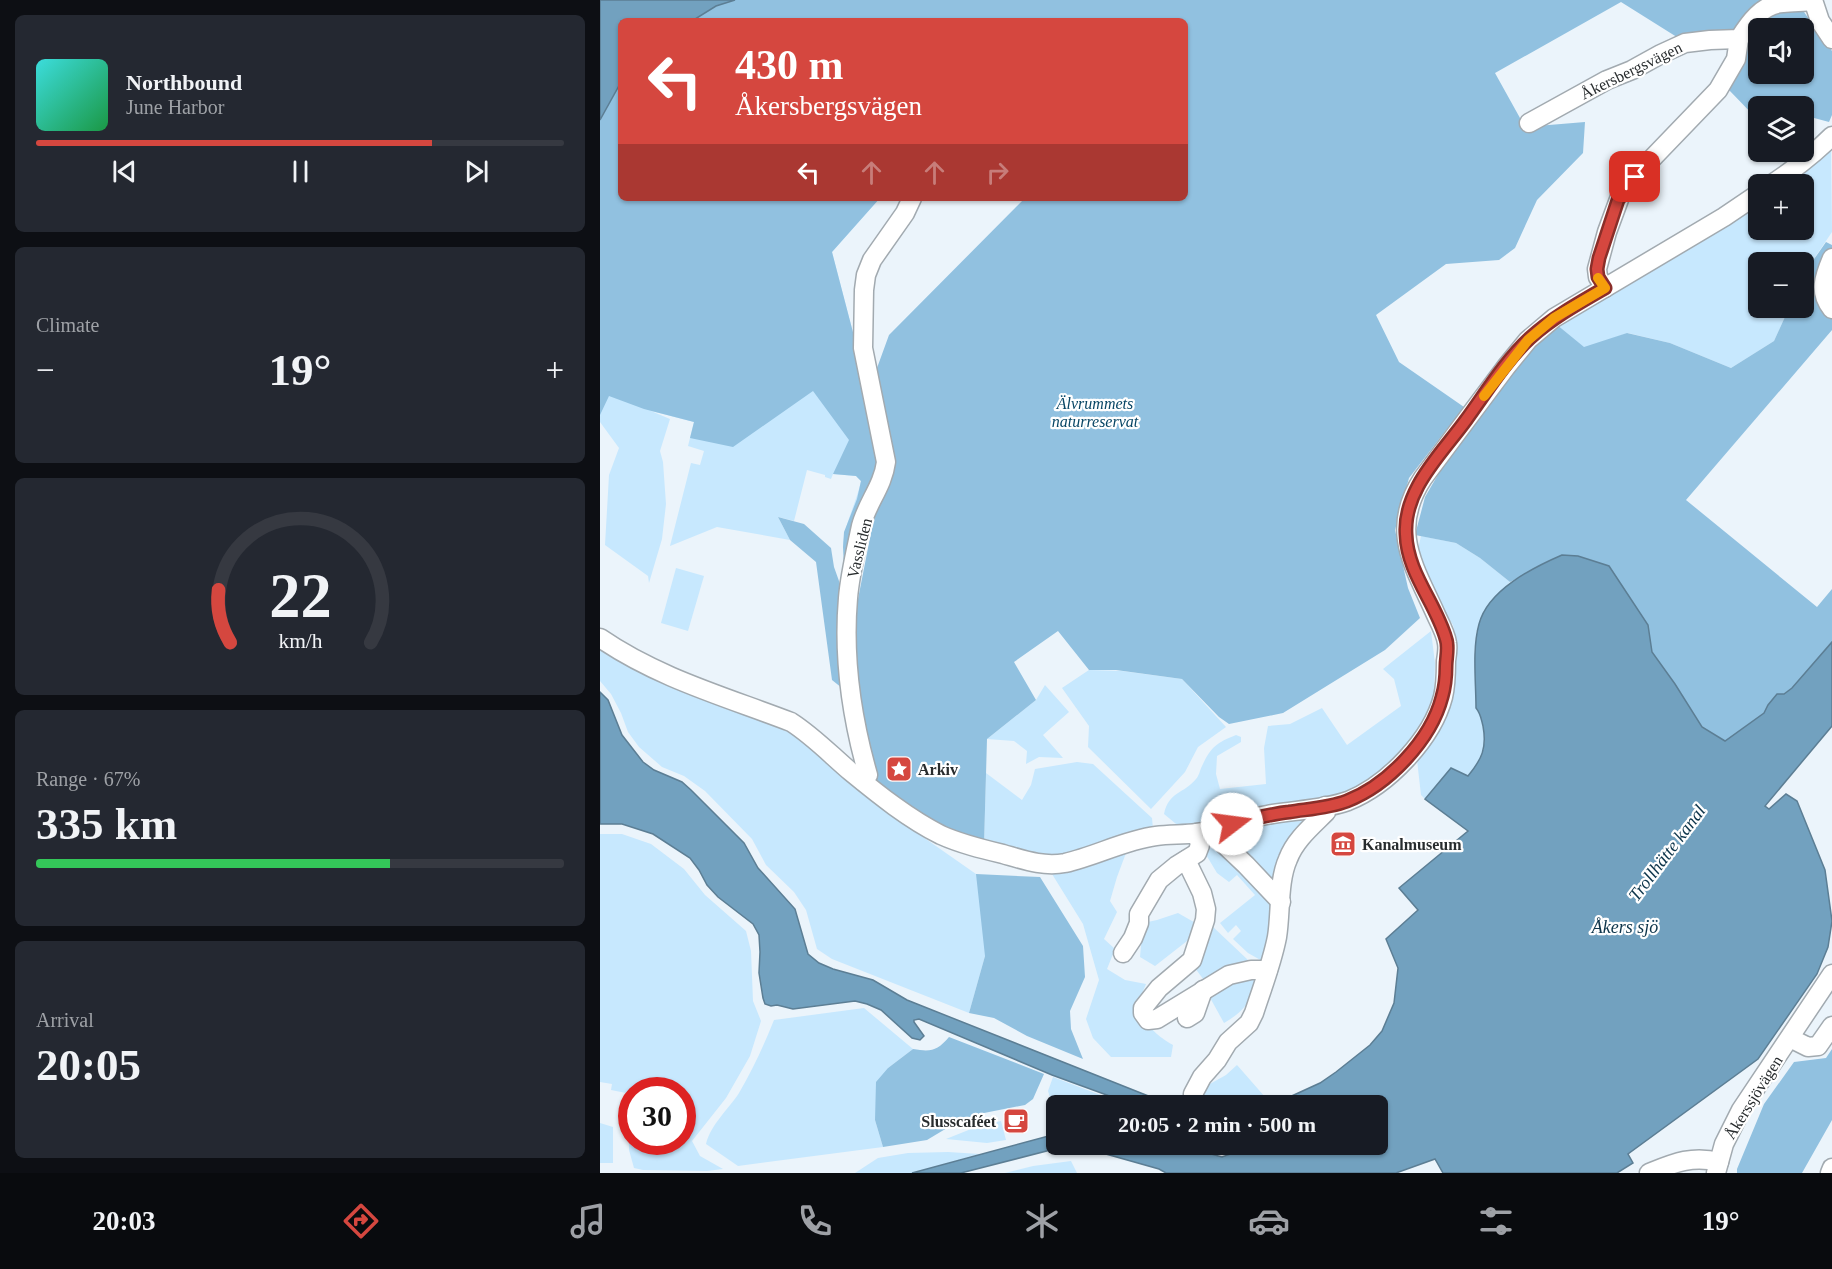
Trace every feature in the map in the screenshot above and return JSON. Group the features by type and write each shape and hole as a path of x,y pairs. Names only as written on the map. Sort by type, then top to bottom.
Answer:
{"street":[{"path":"1605,288 1598,277 1597,269 1607,232 1622,194 1641,170 1718,90 1736,59 1739,39 1755,16 1781,2 1796,3 1813,0 1821,21 1832,39"},
{"name":"Åkersbergsvägen","path":"1529,123 1598,85 1685,43 1739,39"},
{"path":"1786,174 1832,136"},
{"name":"Vassliden","path":"863,781 868,775 856,730 850,679 848,598 862,522 882,479 886,462 863,348 866,275 872,260 905,213 911,201"},
{"path":"600,638 630,657 667,675 791,722 804,730 894,805 942,835 962,843 1040,864 1065,863 1141,839 1203,832 1266,815 1346,801 1388,776 1405,760 1426,733 1443,697 1447,641 1414,570 1406,535 1408,509 1418,486 1528,340 1554,318 1748,201"},
{"path":"1832,258 1824,281 1823,295 1832,309"},
{"path":"1193,1094 1202,1077 1217,1060 1228,1042 1249,1023 1254,1013 1276,940 1287,860 1299,841 1326,812 1325,806"},
{"path":"1123,953 1136,931 1139,915 1159,880 1197,854 1203,832"},
{"path":"1203,832 1246,865 1281,902"},
{"path":"1162,836 1202,893 1206,909 1205,920 1192,960 1152,996 1143,1008 1143,1013 1148,1020 1157,1018 1229,975 1251,970 1268,970"},
{"name":"Åkerssjövägen","path":"1649,1173 1676,1162 1699,1158 1717,1167 1724,1144 1741,1110 1832,974"},
{"path":"1187,1018 1195,1013 1203,990"},
{"path":"1790,1038 1808,1047 1818,1046 1832,1026"},
{"path":"1830,1173 1832,1167"}],"shaded area":[{"path":"600,126 618,188 618,201 877,201 832,252 855,340 881,467 843,547 861,481 856,476 833,474 831,479 807,470 794,521 778,517 790,540 717,527 670,546 691,463 700,465 704,451 688,446 694,422 651,411 670,419 660,451 666,504 662,539 649,583 648,576 605,545 609,475 619,448 600,422"},
{"path":"1831,146 1832,232 1814,259 1814,252 1748,252 1748,318 1784,318 1774,341 1731,368 1670,343 1628,333 1584,348 1556,324 1748,207 1748,240 1814,240 1814,174 1802,174"},
{"path":"1421,536 1456,543 1480,558 1510,582 1484,612 1477,632 1476,708 1483,726 1482,753 1468,776 1451,768 1425,799 1421,795 1417,760 1442,720 1455,681 1457,644 1453,625 1430,588 1417,554"},
{"path":"676,568 704,576 688,631 661,623"},
{"path":"1431,631 1435,663 1434,697 1416,733 1382,770 1347,792 1314,801 1181,828 1164,814 1169,801 1197,778 1211,750 1219,743 1236,735 1241,737 1241,742 1217,756 1216,774 1220,789 1266,784 1264,748 1268,726 1290,724 1322,708 1347,745 1401,706 1394,679 1383,669"},
{"path":"600,646 681,691 794,734 903,823 976,874 991,905 985,956 969,1013 832,959 817,949 806,910 794,892 766,865 752,839 705,791 684,776 662,767 639,747 628,732 611,694 600,681"},
{"path":"1089,670 1122,671 1182,679 1226,727 1198,747 1185,772 1151,809 1088,747 1089,726 1062,688"},
{"path":"1045,685 1069,712 1043,735 1063,758 1039,757 1026,764 1027,751 1014,741 987,739 1036,700"},
{"path":"1077,762 1093,764 1152,818 1153,829 1047,859 984,845 986,773 1022,800 1031,785 1035,769"},
{"path":"1305,821 1273,887 1218,833 1261,822"},
{"path":"600,834 622,834 651,844 684,869 705,895 746,931 751,951 753,1001 761,1021 750,1056 726,1098 696,1136 696,1077 618,1077 618,1091 611,1090 612,1084 600,1082"},
{"path":"1212,846 1273,903 1264,962 1248,953 1233,939 1241,931 1236,925 1228,933 1220,923 1255,895 1237,875 1229,882 1217,873 1205,853"},
{"path":"1126,853 1110,901 1117,912 1104,939 1115,949 1107,969 1125,980 1146,984 1138,1003 1151,1028 1173,1045 1171,1057 1111,1057 1093,1038 1086,1019 1099,980 1083,924 1052,874 1091,866"},
{"path":"1178,913 1199,925 1187,941 1155,966 1140,957 1143,923"},
{"path":"1212,926 1248,960 1246,967 1206,983 1195,968"},
{"path":"1230,977 1261,977 1247,1004 1238,1014 1224,1023 1208,994"},
{"path":"864,1008 913,1049 888,1068 875,1120 883,1147 738,1166 706,1144 716,1124 744,1084 774,1020"},
{"path":"1237,1065 1263,1095 1203,1095 1208,1085 1226,1075"},
{"path":"1053,1077 1100,1095 1049,1095 1048,1091"},
{"path":"1001,1121 1006,1140 987,1143 946,1139 981,1125"},
{"path":"600,1123 613,1127 613,1163 600,1163"},
{"path":"696,1148 700,1156 723,1169 707,1171 634,1168 630,1155 696,1155"},
{"path":"908,1153 980,1154 912,1173 855,1173 878,1158"},
{"path":"1071,1161 1077,1173 1005,1173 1033,1166"}],"green space":[{"name":"Älvrummets naturreservat","path":"735,0 1804,0 1804,12 1808,18 1748,18 1748,84 1814,84 1814,26 1832,51 1832,115 1829,122 1814,118 1814,96 1748,96 1748,110 1729,90 1728,37 1680,39 1621,2 1495,73 1525,127 1585,122 1583,153 1537,200 1515,248 1499,260 1446,264 1376,315 1399,362 1464,407 1409,478 1395,530 1408,588 1420,618 1385,650 1283,713 1229,724 1219,717 1182,679 1116,670 1089,670 1058,631 1014,662 1036,700 987,739 984,845 944,831 876,784 866,748 851,635 876,507 887,487 873,379 889,335 1022,201 1188,201 1188,18 697,18 716,6"},
{"path":"618,87 618,201 877,201 832,252 855,340 881,467 844,569 844,532 857,499 861,481 856,476 833,474 849,440 813,391 733,447 690,438 694,422 644,409 609,396 600,415 600,120"},
{"path":"1826,242 1832,245 1832,330 1686,500 1817,607 1832,589 1832,642 1792,688 1768,705 1764,713 1725,741 1702,727 1652,652 1650,643 1562,555 1510,582 1480,558 1456,543 1415,535 1425,497 1443,466 1477,416 1532,346 1556,324 1584,347 1627,333 1670,343 1731,368 1774,341 1784,318 1814,318 1814,259"},
{"path":"778,517 804,524 831,548 834,567 844,595 842,688 832,680 816,562 790,540"},
{"path":"976,874 1040,877 1083,946 1085,977 1070,1011 1071,1029 1083,1059 1027,1036 994,1018 969,1013 985,956"},
{"path":"949,1037 1044,1074 1033,1099 1025,1105 979,1114 952,1125 927,1140 883,1147 875,1120 876,1082 888,1068 913,1049 933,1049"},
{"path":"1832,1049 1832,1120 1802,1173 1737,1173 1764,1104 1794,1062 1826,1058"}],"water":[{"path":"600,0 735,0 716,6 697,18 618,18 618,87 600,120"},
{"name":"Åkers sjö","path":"1562,555 1578,556 1609,566 1648,625 1652,652 1702,727 1725,741 1764,713 1777,694 1784,694 1792,688 1832,642 1832,726 1765,806 1769,809 1786,794 1797,801 1825,870 1832,921 1828,947 1817,974 1758,1059 1628,1154 1633,1163 1617,1173 1443,1173 1435,1159 1396,1173 1166,1173 1109,1155 1215,1155 1222,1157 1228,1155 1388,1155 1388,1095 1294,1095 1320,1083 1336,1072 1370,1045 1382,1031 1394,1003 1398,968 1386,939 1418,910 1399,888 1468,831 1425,799 1451,768 1468,776 1477,764 1484,747 1483,726 1476,708 1476,644 1479,624 1484,612 1501,591 1538,566"},
{"path":"600,692 608,700 622,735 643,762 654,770 682,782 744,843 758,868 795,909 808,954 819,963 873,980 907,1000 1146,1095 1107,1095 1052,1075 919,1019 914,1022 924,1036 920,1040 912,1038 881,1010 855,1001 793,1009 765,1004 759,973 759,935 753,924 718,897 707,885 690,858 653,834 622,824 600,824"},
{"path":"1046,1137 1046,1151 961,1173 912,1173"}],"slow traffic":[{"path":"1484,396 1528,340 1554,318 1605,288 1598,278"}],"place":[{"name":"Arkiv","path":"899,769"},
{"name":"Kanalmuseum","path":"1343,844"},
{"name":"Slusscaféet","path":"1016,1121"}],"route":[{"path":"1232,824 1266,815 1346,801 1365,792 1388,776 1405,760 1426,733 1443,697 1447,641 1414,570 1408,551 1406,535 1408,509 1423,478 1528,340 1554,318 1605,288 1598,277 1599,258 1618,200 1635,177"}],"water label":[{"name":"Trollhätte kanal","path":"1667,853"}]}
